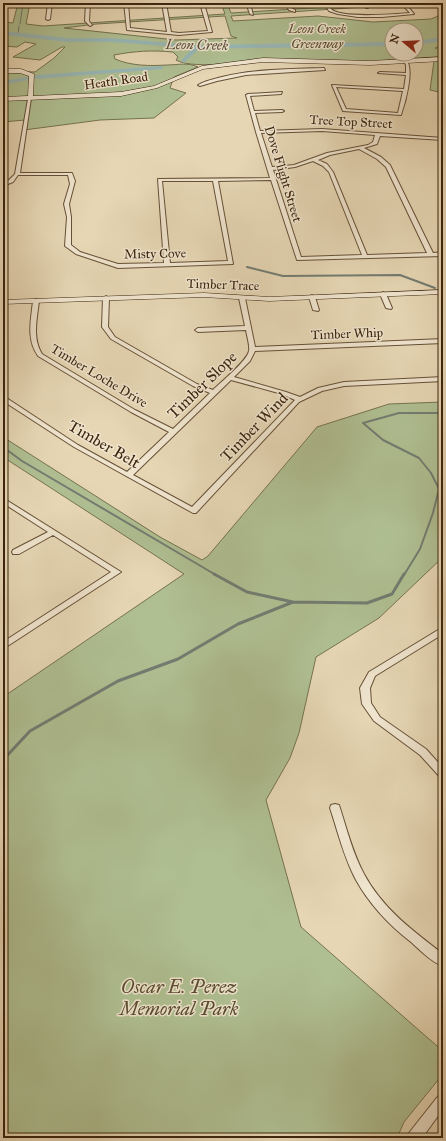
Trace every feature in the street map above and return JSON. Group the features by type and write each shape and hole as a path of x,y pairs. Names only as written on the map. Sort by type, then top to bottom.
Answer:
{"street":[{"path":"48,20 50,3"},
{"path":"88,3 87,21 90,26"},
{"path":"126,3 128,29 168,33 210,32 202,3"},
{"path":"164,3 168,33"},
{"path":"248,3 252,14"},
{"path":"287,3 290,9 294,11"},
{"path":"326,3 330,10 334,12 373,16 412,14 403,3"},
{"name":"Heath Road","path":"424,60 443,59"},
{"name":"Heath Road","path":"3,99 102,96 131,93 155,87 202,68 236,63 274,60 370,63 388,62"},
{"path":"405,90 333,86 344,110 400,114 405,90 408,74 409,66 407,62"},
{"path":"236,63 247,72"},
{"path":"200,85 221,77 247,72 280,69 324,69"},
{"path":"3,71 21,71 32,76 30,99 17,174 11,181 3,185"},
{"path":"380,73 408,74"},
{"name":"Dove Flight Street","path":"281,93 248,95 258,132 299,259 365,257"},
{"path":"253,112 282,111"},
{"name":"Tree Top Street","path":"258,132 322,130 443,139"},
{"path":"270,169 296,166 329,154 360,148 372,144 378,134"},
{"path":"360,148 379,158 388,166 431,255"},
{"path":"313,159 325,165 331,172 365,257 443,254"},
{"name":"Misty Cove","path":"17,174 70,174 72,178 72,188 67,203 67,211 69,215 68,246 73,252 118,266 230,263 215,180"},
{"path":"167,265 160,180 273,179"},
{"name":"Timber Trace","path":"3,302 204,295 242,298 443,292"},
{"path":"383,294 389,308"},
{"path":"312,297 316,310"},
{"path":"106,298 105,327 113,338 121,345 214,394"},
{"name":"Timber Slope","path":"128,475 231,378 248,360 252,349 242,298"},
{"name":"Timber Loche Drive","path":"36,301 33,340 35,348 40,355 133,411 174,432"},
{"path":"198,330 248,328"},
{"name":"Timber Whip","path":"252,349 443,341"},
{"path":"231,378 284,393 299,399"},
{"name":"Timber Wind","path":"193,511 299,399 320,389 344,384 443,379"},
{"name":"Timber Belt","path":"3,398 70,442 193,511"},
{"path":"3,500 117,572 3,646"},
{"path":"16,552 53,532"},
{"path":"443,630 379,668 368,681 365,696 369,709 377,719 423,752 443,774"},
{"path":"335,808 354,863 370,893 394,921 443,961"},
{"path":"414,1138 443,1099"}],"green space":[{"name":"Leon Creek Greenway","path":"18,3 30,3 26,24 43,26 225,14 221,3 227,3 231,13 343,6 341,3 350,3 352,6 422,3 231,16 233,21 318,16 373,22 431,19 443,14 443,46 435,48 443,52 443,58 424,59 424,22 384,22 384,61 269,59 211,65 185,63 176,60 178,57 173,52 151,51 114,55 115,59 141,65 186,64 198,67 174,77 170,88 186,93 154,118 100,120 24,130 25,120 3,122 3,71 35,72 54,58 65,47 62,47 40,60 13,57 36,44 25,42 17,47 3,46 3,22 13,23","holes":["225,16 231,36 237,38 176,40 64,28 96,24"]},
{"path":"434,61 443,61 443,93 430,90"},
{"name":"Oscar E. Perez Memorial Park","path":"443,402 443,557 379,618 316,657 299,733 290,758 266,800 301,927 437,1046 443,1049 443,1074 404,1122 397,1138 3,1138 3,697 184,574 3,457 3,437 160,537 202,560 208,556 317,427 389,404"}],"waterway":[{"path":"20,24 23,3"},
{"path":"18,35 19,26"},
{"name":"Leon Creek","path":"3,33 68,40 111,40 197,47"},
{"name":"Leon Creek","path":"424,42 443,39"},
{"name":"Leon Creek","path":"197,47 384,44"},
{"path":"184,61 197,47"},
{"path":"37,77 161,68"},
{"path":"3,83 26,79"},
{"path":"247,267 283,276 400,275 435,288"},
{"path":"404,575 420,549 433,513 439,489 431,473 419,458 383,440 363,423 399,413 443,413"},
{"path":"3,447 22,461 216,575"},
{"path":"214,574 247,592 293,602"},
{"path":"293,602 367,603 392,594 404,574"},
{"path":"3,760 30,731 118,681 178,659 238,624 293,602"},
{"path":"3,948 5,968"}]}
